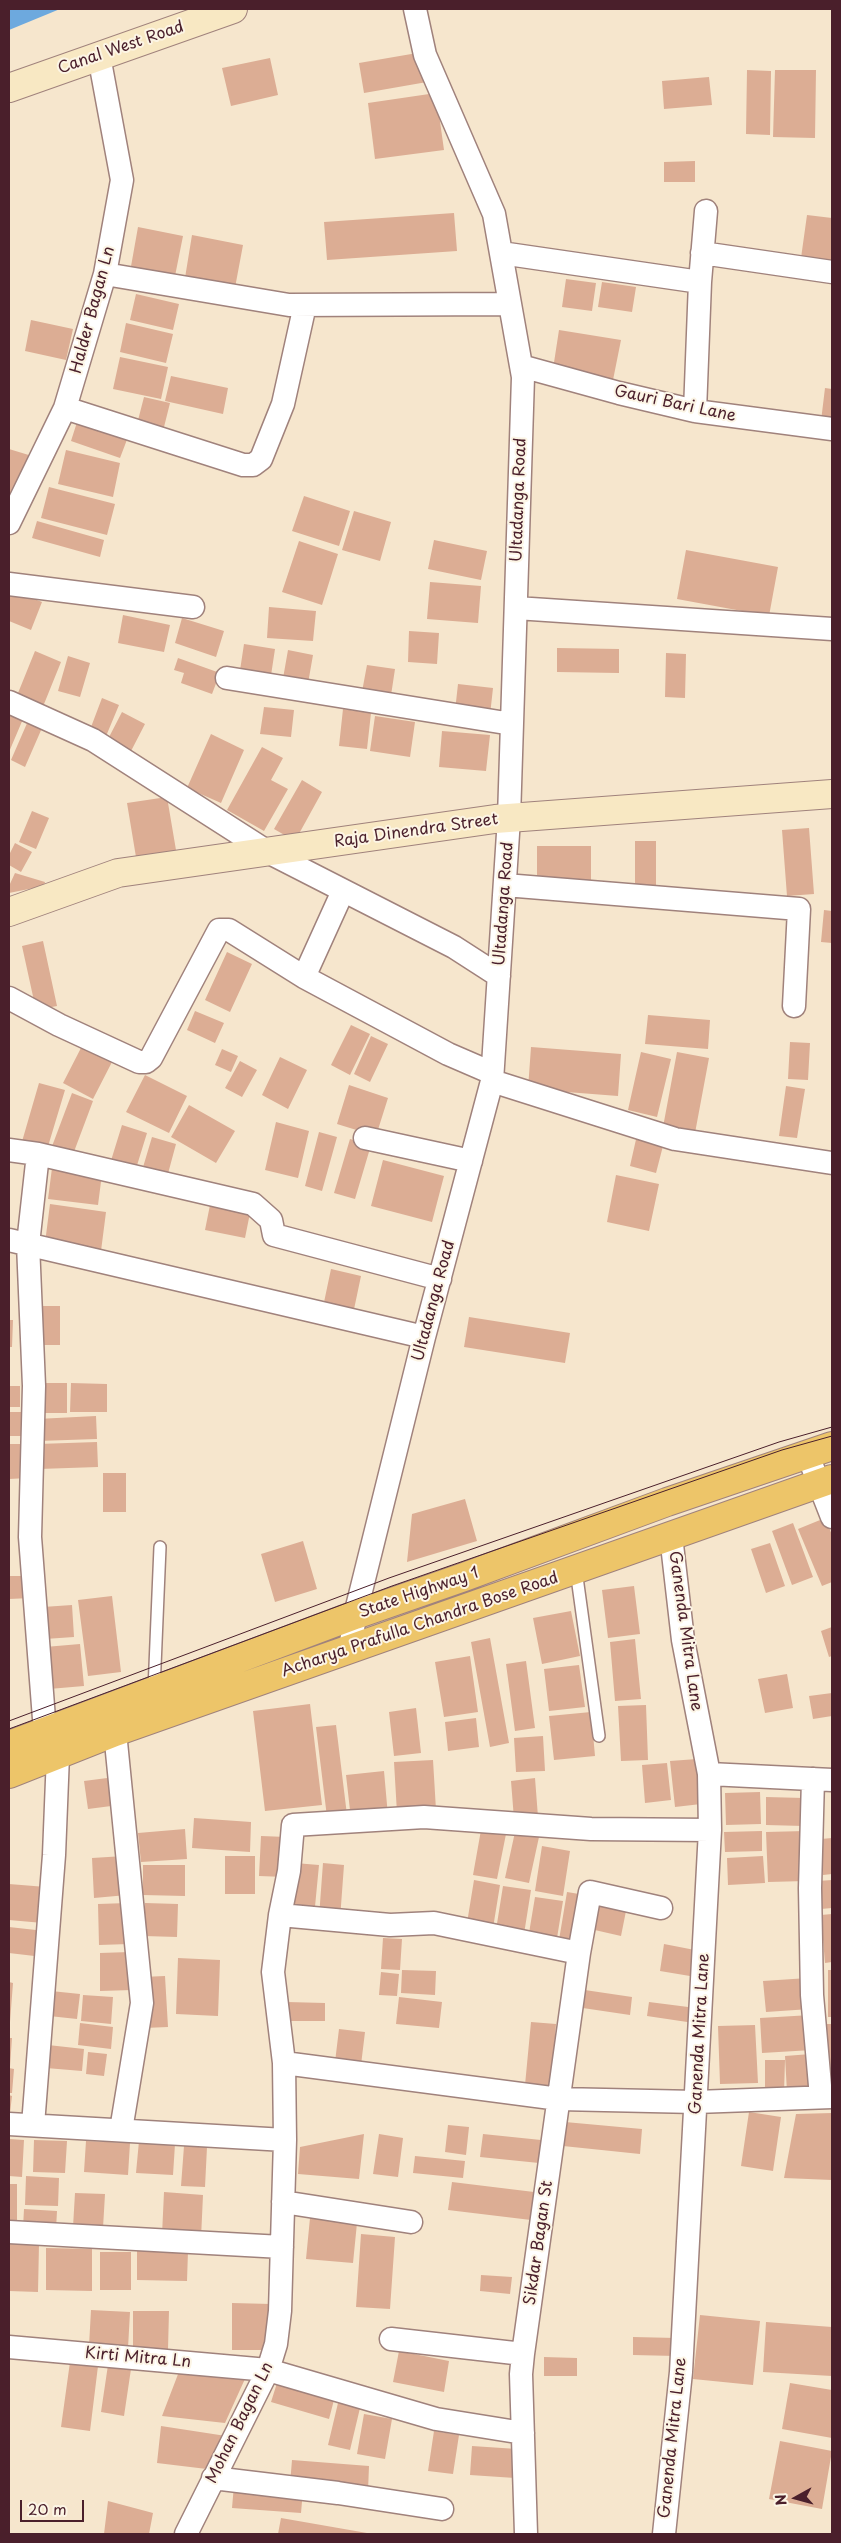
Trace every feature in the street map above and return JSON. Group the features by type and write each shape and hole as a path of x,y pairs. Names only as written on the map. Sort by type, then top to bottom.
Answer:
{"main road":[{"name":"Canal West Road","path":"9,88 233,9"},
{"name":"Raja Dinendra Street","path":"9,912 118,873 509,818 832,794"},
{"name":"State Highway 1","path":"9,1745 355,1615 819,1450"},
{"name":"Acharya Prafulla Chandra Bose Road","path":"9,1774 114,1732 825,1481"}],"street":[{"name":"Ultadanga Road","path":"350,1650 355,1615 424,1337 492,1077 509,818 523,377 494,214 425,55 415,9"},
{"name":"Halder Bagan Ln","path":"9,523 65,408 106,274 122,180 99,56"},
{"path":"695,411 700,282 706,211"},
{"path":"501,253 700,282"},
{"path":"702,254 832,272"},
{"path":"106,274 289,306 510,304"},
{"path":"65,408 243,466 253,465 261,459 283,404 305,306"},
{"name":"Gauri Bari Lane","path":"520,366 618,393 695,411 832,429"},
{"path":"9,584 192,607"},
{"path":"516,608 832,629"},
{"path":"227,678 512,724"},
{"path":"9,702 94,740 268,852 454,947 499,976"},
{"path":"505,885 799,909 794,1006"},
{"path":"304,977 343,890"},
{"path":"9,998 59,1025 139,1062 146,1062 152,1058 219,930 228,930 304,977 492,1077 675,1139 832,1163"},
{"path":"365,1138 471,1161"},
{"path":"9,1150 38,1154 253,1204 271,1220 274,1235 440,1279"},
{"path":"33,2125 54,1855 58,1755 45,1732 30,1537 34,1386 18,1242 38,1154"},
{"path":"18,1242 424,1337"},
{"path":"819,1450 832,1517"},
{"name":"Ganenda Mitra Lane","path":"664,2534 681,2372 710,1830 709,1774 683,1640 671,1536"},
{"path":"114,1732 142,2003 121,2130"},
{"path":"284,2062 559,2099 696,2102 826,2097 812,1986 810,1888 823,1779 709,1774"},
{"name":"Mohan Bagan Ln","path":"186,2534 268,2370 276,2344 280,2311 285,2140 284,2062 273,1972 280,1915 289,1871 293,1825 424,1817 591,1830 710,1830"},
{"name":"Sikdar Bagan St","path":"526,2534 521,2374 579,1953 590,1892 660,1908"},
{"path":"280,1915 390,1925 434,1923 579,1953"},
{"path":"9,2124 285,2140"},
{"path":"283,2202 411,2222"},
{"path":"9,2232 282,2248"},
{"path":"391,2339 523,2354"},
{"name":"Kirti Mitra Ln","path":"9,2347 268,2370 436,2419 523,2433"},
{"path":"213,2478 338,2492 442,2509"}],"lane":[{"path":"154,1692 160,1547"},
{"path":"576,1570 599,1736"}],"water":[{"path":"9,9 60,9 9,30"}],"building":[{"path":"423,52 427,82 364,93 359,63"},
{"path":"270,58 278,95 231,106 222,68"},
{"path":"747,70 771,71 770,135 746,134"},
{"path":"775,70 816,70 815,138 773,137"},
{"path":"709,77 712,105 664,109 662,81"},
{"path":"436,93 444,150 375,159 368,103"},
{"path":"695,161 695,182 664,182 664,162"},
{"path":"454,213 457,251 327,260 324,222"},
{"path":"807,215 832,218 832,263 801,258"},
{"path":"138,227 183,236 174,281 130,272"},
{"path":"192,235 243,245 234,293 184,284"},
{"path":"566,279 596,283 592,311 562,307"},
{"path":"602,282 636,287 632,312 598,307"},
{"path":"136,294 179,304 173,330 130,320"},
{"path":"31,320 73,329 66,360 25,351"},
{"path":"126,323 173,334 166,363 120,352"},
{"path":"559,330 621,340 612,385 553,369"},
{"path":"120,357 168,367 161,399 113,389"},
{"path":"171,376 228,388 223,414 165,401"},
{"path":"825,388 832,389 832,423 821,421"},
{"path":"144,397 170,403 162,435 136,428"},
{"path":"78,419 128,437 120,458 71,441"},
{"path":"9,449 32,456 19,499 9,496"},
{"path":"66,450 120,463 113,497 58,484"},
{"path":"49,487 115,504 107,535 41,518"},
{"path":"304,496 350,511 339,546 292,531"},
{"path":"354,511 391,522 380,561 342,550"},
{"path":"37,521 104,540 100,557 32,538"},
{"path":"434,540 487,551 481,580 428,569"},
{"path":"299,541 338,554 322,605 282,592"},
{"path":"686,550 778,567 769,616 677,599"},
{"path":"430,582 481,586 478,623 427,619"},
{"path":"9,589 42,602 31,630 9,621"},
{"path":"269,607 316,611 313,641 267,638"},
{"path":"123,615 170,625 164,652 118,643"},
{"path":"182,618 224,631 216,657 175,643"},
{"path":"409,631 439,633 437,664 408,662"},
{"path":"244,644 275,649 270,682 239,677"},
{"path":"557,648 619,649 619,673 557,672"},
{"path":"288,650 313,655 307,689 282,684"},
{"path":"35,651 61,662 42,709 16,698"},
{"path":"666,653 686,654 685,698 665,697"},
{"path":"68,656 90,663 80,697 58,691"},
{"path":"178,658 220,673 212,694 181,683 184,673 174,670"},
{"path":"367,665 395,669 390,702 361,697"},
{"path":"458,684 493,688 490,715 455,711"},
{"path":"102,698 119,705 104,741 88,735"},
{"path":"264,707 294,710 291,737 260,734"},
{"path":"343,709 371,713 367,749 339,746"},
{"path":"122,712 145,724 130,753 107,741"},
{"path":"9,713 23,719 9,752"},
{"path":"375,716 415,722 410,757 370,751"},
{"path":"28,721 42,728 25,767 11,760"},
{"path":"442,731 490,735 486,771 439,767"},
{"path":"211,734 244,750 221,803 187,788"},
{"path":"262,747 283,758 271,780 288,789 264,831 227,810"},
{"path":"302,780 322,792 295,841 274,829"},
{"path":"167,797 177,856 137,863 127,803"},
{"path":"32,811 49,818 36,849 19,842"},
{"path":"809,828 814,894 787,896 782,830"},
{"path":"635,841 656,841 656,887 635,887"},
{"path":"15,843 32,852 21,872 9,865 9,855"},
{"path":"537,846 591,846 591,882 537,882"},
{"path":"15,873 45,882 44,886 9,893 9,886"},
{"path":"824,910 832,911 832,943 821,942"},
{"path":"43,941 57,1006 36,1010 22,946"},
{"path":"227,952 252,964 230,1012 205,1000"},
{"path":"195,1011 224,1023 215,1043 187,1030"},
{"path":"648,1015 710,1020 708,1049 645,1044"},
{"path":"351,1025 370,1034 350,1075 331,1065"},
{"path":"371,1036 388,1044 370,1082 354,1074"},
{"path":"790,1042 810,1043 808,1080 788,1079"},
{"path":"82,1046 112,1062 93,1099 63,1083"},
{"path":"531,1047 621,1054 618,1096 528,1089"},
{"path":"222,1049 238,1056 231,1072 215,1065"},
{"path":"641,1052 671,1059 657,1117 628,1110"},
{"path":"677,1052 709,1058 695,1133 663,1127"},
{"path":"280,1057 307,1070 288,1109 262,1095"},
{"path":"240,1061 257,1070 242,1097 225,1088"},
{"path":"145,1075 187,1096 169,1133 126,1112"},
{"path":"39,1083 65,1090 46,1153 21,1145"},
{"path":"349,1085 388,1098 376,1136 337,1124"},
{"path":"786,1086 805,1089 797,1138 779,1136"},
{"path":"72,1093 93,1101 72,1157 51,1149"},
{"path":"189,1105 235,1131 216,1163 171,1137"},
{"path":"276,1122 309,1131 298,1178 265,1170"},
{"path":"122,1125 147,1133 134,1175 109,1167"},
{"path":"319,1132 337,1137 322,1191 305,1186"},
{"path":"637,1135 664,1142 656,1173 630,1166"},
{"path":"152,1137 176,1144 166,1181 141,1174"},
{"path":"350,1139 371,1145 355,1199 334,1193"},
{"path":"383,1160 444,1176 432,1222 371,1206"},
{"path":"52,1168 102,1174 98,1205 48,1199"},
{"path":"616,1175 659,1184 649,1231 607,1222"},
{"path":"50,1204 106,1212 101,1251 45,1243"},
{"path":"210,1205 250,1213 245,1238 205,1230"},
{"path":"331,1269 361,1276 353,1314 323,1307"},
{"path":"37,1306 60,1306 60,1345 37,1345"},
{"path":"469,1317 570,1333 565,1363 464,1347"},
{"path":"9,1320 13,1320 12,1347 9,1347"},
{"path":"39,1383 67,1383 67,1413 39,1413"},
{"path":"71,1383 107,1384 107,1412 70,1412"},
{"path":"9,1386 20,1386 20,1407 9,1407"},
{"path":"9,1412 27,1412 28,1436 9,1436"},
{"path":"96,1416 97,1439 38,1441 37,1419"},
{"path":"97,1442 98,1467 39,1469 38,1444"},
{"path":"9,1444 27,1444 28,1478 9,1479"},
{"path":"103,1473 126,1473 126,1512 103,1512"},
{"path":"465,1499 477,1541 407,1562 412,1514"},
{"path":"825,1518 832,1535 832,1582 822,1586 798,1529"},
{"path":"793,1523 813,1577 792,1585 772,1531"},
{"path":"303,1541 317,1589 275,1602 261,1554"},
{"path":"770,1543 785,1586 766,1593 751,1549"},
{"path":"9,1576 30,1576 31,1598 9,1599"},
{"path":"634,1586 640,1634 608,1638 602,1590"},
{"path":"112,1596 121,1672 88,1676 78,1600"},
{"path":"72,1605 74,1637 45,1639 43,1607"},
{"path":"571,1611 580,1656 542,1664 533,1618"},
{"path":"832,1627 832,1656 829,1657 821,1631"},
{"path":"490,1638 509,1743 490,1747 471,1642"},
{"path":"635,1639 641,1699 615,1701 610,1642"},
{"path":"80,1644 84,1686 49,1689 45,1647"},
{"path":"470,1656 478,1712 444,1717 435,1662"},
{"path":"526,1661 535,1728 515,1731 506,1664"},
{"path":"579,1665 585,1707 549,1711 544,1669"},
{"path":"787,1674 793,1708 765,1713 758,1679"},
{"path":"832,1693 832,1716 813,1719 809,1696"},
{"path":"310,1704 322,1805 265,1811 253,1711"},
{"path":"646,1705 648,1760 621,1761 618,1706"},
{"path":"416,1708 421,1753 394,1756 389,1712"},
{"path":"591,1712 595,1756 554,1760 549,1716"},
{"path":"476,1718 479,1747 448,1751 445,1722"},
{"path":"336,1725 347,1815 327,1817 316,1727"},
{"path":"543,1736 545,1771 516,1772 514,1738"},
{"path":"697,1759 701,1804 675,1807 670,1761"},
{"path":"433,1760 436,1810 397,1813 394,1762"},
{"path":"667,1763 671,1800 645,1803 642,1765"},
{"path":"384,1771 388,1816 351,1819 346,1775"},
{"path":"115,1777 119,1805 88,1809 84,1781"},
{"path":"535,1778 538,1817 514,1819 511,1781"},
{"path":"760,1792 761,1824 726,1825 725,1793"},
{"path":"766,1797 804,1798 804,1826 766,1825"},
{"path":"194,1818 251,1822 250,1852 192,1848"},
{"path":"185,1829 187,1859 141,1862 138,1833"},
{"path":"481,1830 506,1834 497,1879 473,1875"},
{"path":"762,1831 762,1851 725,1852 724,1832"},
{"path":"805,1831 806,1881 768,1882 766,1832"},
{"path":"515,1832 539,1837 529,1883 505,1878"},
{"path":"261,1836 287,1837 285,1877 259,1876"},
{"path":"832,1838 832,1874 823,1875 821,1839"},
{"path":"542,1846 570,1851 563,1896 535,1891"},
{"path":"124,1856 127,1895 94,1898 92,1858"},
{"path":"225,1856 255,1856 255,1894 225,1894"},
{"path":"763,1856 765,1883 728,1885 727,1858"},
{"path":"295,1863 319,1865 314,1917 290,1914"},
{"path":"323,1863 344,1865 340,1919 319,1917"},
{"path":"143,1865 185,1865 185,1896 143,1895"},
{"path":"474,1880 500,1885 493,1928 467,1923"},
{"path":"832,1880 832,1908 821,1909 818,1881"},
{"path":"9,1884 46,1887 43,1923 9,1920"},
{"path":"503,1886 531,1890 524,1934 496,1930"},
{"path":"567,1892 585,1895 577,1943 559,1940"},
{"path":"535,1897 563,1901 557,1938 529,1933"},
{"path":"593,1898 627,1906 621,1936 586,1928"},
{"path":"128,1903 129,1944 99,1945 98,1904"},
{"path":"145,1903 178,1904 177,1937 144,1936"},
{"path":"832,1914 832,1962 825,1963 821,1915"},
{"path":"9,1927 45,1931 43,1957 9,1953"},
{"path":"383,1938 402,1939 400,1970 381,1969"},
{"path":"664,1944 700,1951 696,1977 660,1971"},
{"path":"130,1952 132,1990 100,1991 100,1953"},
{"path":"178,1958 220,1960 218,2016 176,2014"},
{"path":"402,1970 436,1971 435,1995 401,1993"},
{"path":"828,1970 832,1970 832,2017 828,2017"},
{"path":"381,1972 399,1974 397,1996 379,1995"},
{"path":"165,1976 168,2027 144,2028 142,1977"},
{"path":"808,1978 810,2009 766,2012 763,1981"},
{"path":"9,1982 13,1983 10,2022 9,2022"},
{"path":"578,1989 632,1997 630,2015 576,2007"},
{"path":"51,1991 80,1994 77,2019 49,2016"},
{"path":"83,1995 113,1997 111,2024 81,2021"},
{"path":"399,1997 442,2002 439,2028 396,2024"},
{"path":"287,2002 325,2003 325,2021 287,2021"},
{"path":"649,2002 696,2008 694,2023 647,2016"},
{"path":"811,2015 812,2050 762,2053 760,2018"},
{"path":"531,2022 556,2024 551,2087 525,2085"},
{"path":"80,2023 113,2027 111,2049 78,2045"},
{"path":"825,2024 832,2024 832,2089 828,2089"},
{"path":"755,2025 758,2083 720,2084 718,2026"},
{"path":"339,2029 365,2032 361,2065 335,2062"},
{"path":"9,2038 12,2038 10,2067 9,2067"},
{"path":"48,2045 84,2049 82,2071 46,2068"},
{"path":"88,2052 107,2054 104,2076 86,2074"},
{"path":"811,2054 813,2091 787,2092 785,2056"},
{"path":"765,2060 785,2060 784,2093 765,2092"},
{"path":"9,2068 14,2069 12,2093 9,2093"},
{"path":"9,2095 12,2096 10,2113 9,2112"},
{"path":"749,2112 781,2117 773,2171 741,2166"},
{"path":"832,2113 832,2180 784,2178 796,2114"},
{"path":"565,2122 642,2129 640,2154 563,2146"},
{"path":"448,2125 469,2127 466,2155 445,2152"},
{"path":"364,2134 359,2179 298,2174 300,2147"},
{"path":"379,2134 403,2138 398,2177 373,2174"},
{"path":"483,2134 541,2140 539,2163 480,2157"},
{"path":"9,2139 24,2140 22,2177 9,2176"},
{"path":"34,2140 67,2141 65,2173 33,2172"},
{"path":"86,2141 130,2143 128,2175 84,2172"},
{"path":"139,2141 175,2144 173,2175 136,2173"},
{"path":"184,2146 207,2147 205,2187 181,2186"},
{"path":"415,2156 465,2161 463,2178 413,2173"},
{"path":"26,2176 59,2178 58,2206 25,2205"},
{"path":"452,2182 534,2192 531,2220 448,2210"},
{"path":"9,2184 17,2184 17,2226 9,2226"},
{"path":"164,2192 203,2195 201,2238 162,2235"},
{"path":"75,2193 105,2194 103,2228 73,2227"},
{"path":"24,2209 57,2211 56,2229 23,2228"},
{"path":"310,2218 357,2223 353,2263 306,2259"},
{"path":"361,2234 395,2237 390,2309 356,2307"},
{"path":"9,2244 39,2244 38,2292 9,2291"},
{"path":"46,2248 92,2249 92,2291 46,2290"},
{"path":"137,2250 188,2251 187,2281 137,2280"},
{"path":"100,2252 131,2252 131,2290 100,2290"},
{"path":"481,2275 512,2277 510,2294 480,2291"},
{"path":"232,2303 271,2304 272,2350 232,2350"},
{"path":"91,2310 130,2312 128,2348 89,2346"},
{"path":"133,2311 169,2311 168,2349 133,2349"},
{"path":"700,2315 760,2321 753,2385 693,2379"},
{"path":"766,2322 832,2327 832,2376 763,2372"},
{"path":"633,2337 676,2338 676,2356 633,2355"},
{"path":"399,2351 449,2361 444,2392 393,2382"},
{"path":"544,2357 577,2358 577,2376 544,2376"},
{"path":"70,2362 98,2366 90,2431 61,2427"},
{"path":"108,2365 131,2369 124,2416 101,2412"},
{"path":"180,2369 249,2370 225,2423 162,2416"},
{"path":"277,2383 334,2400 329,2419 271,2402"},
{"path":"790,2383 832,2390 832,2438 782,2429"},
{"path":"338,2403 360,2408 350,2450 328,2445"},
{"path":"364,2414 392,2419 385,2459 357,2454"},
{"path":"161,2426 226,2436 215,2470 157,2463"},
{"path":"434,2431 459,2435 453,2474 428,2471"},
{"path":"780,2441 832,2451 822,2509 769,2499"},
{"path":"472,2446 517,2449 515,2478 470,2475"},
{"path":"292,2460 369,2466 368,2491 290,2484"},
{"path":"234,2485 303,2490 301,2513 232,2508"},
{"path":"108,2501 153,2513 149,2534 104,2534"},
{"path":"281,2518 367,2533 278,2534"}],"tram line":[{"path":"9,1721 389,1578 779,1442 832,1427"},
{"path":"9,1729 392,1586 782,1450 832,1436"}]}
